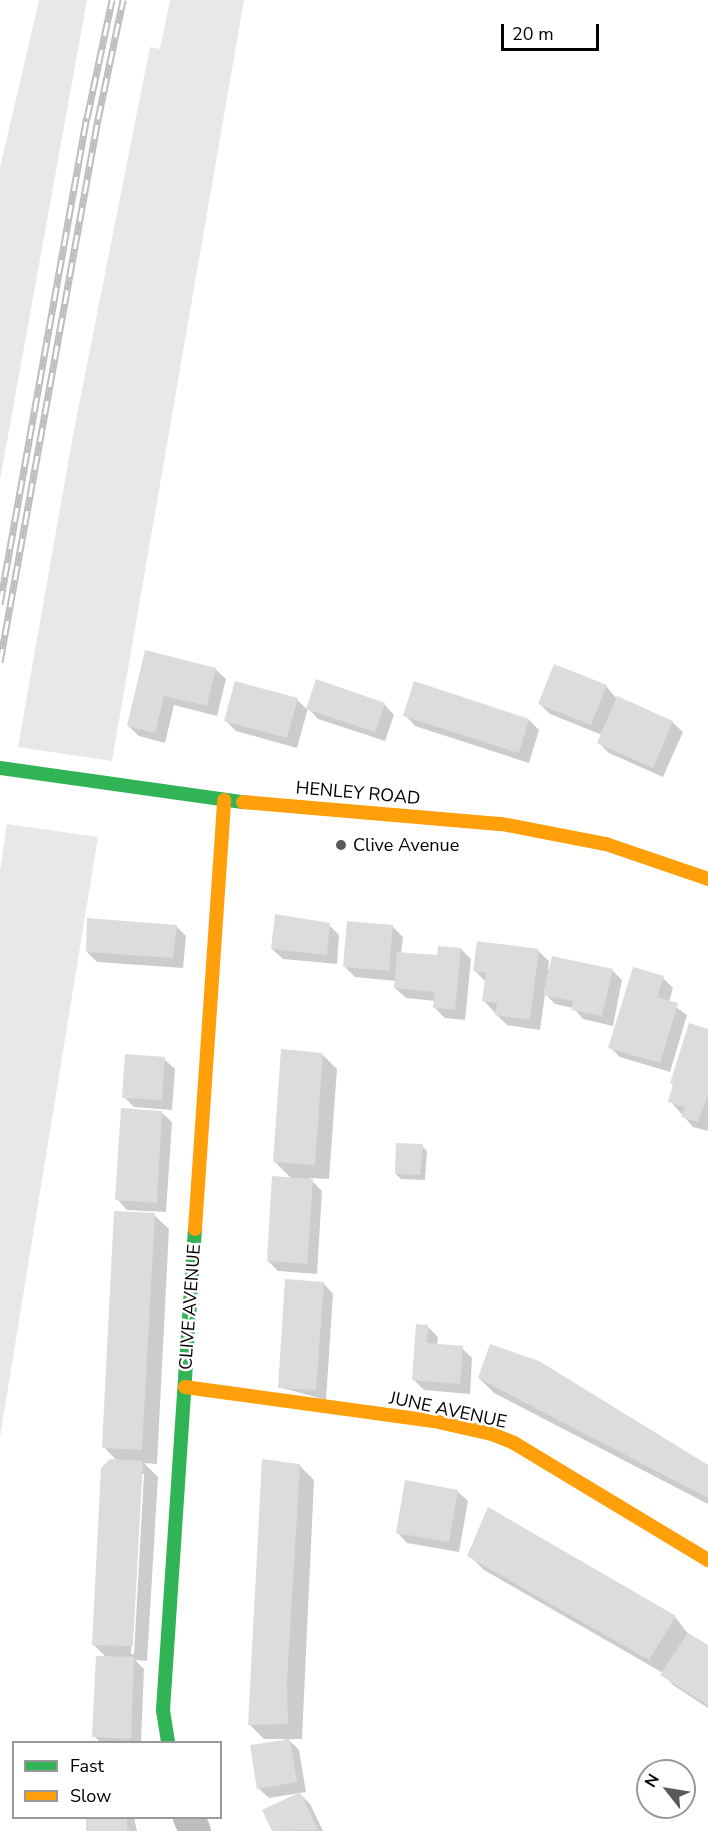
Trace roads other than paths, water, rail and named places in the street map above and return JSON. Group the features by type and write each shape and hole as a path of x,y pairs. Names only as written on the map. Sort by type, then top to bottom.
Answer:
{"street":[{"name":"HENLEY ROAD","path":"0,768 119,787 224,800 502,824 606,844 708,879"},
{"name":"CLIVE AVENUE","path":"168,1741 163,1710 224,800"},
{"name":"JUNE AVENUE","path":"185,1387 434,1421 492,1434 528,1451 708,1560"}],"railway":[{"path":"0,604 87,118 112,0"},
{"path":"0,662 98,119 123,0"}],"place":[{"name":"Clive Avenue","path":"341,845"}]}
